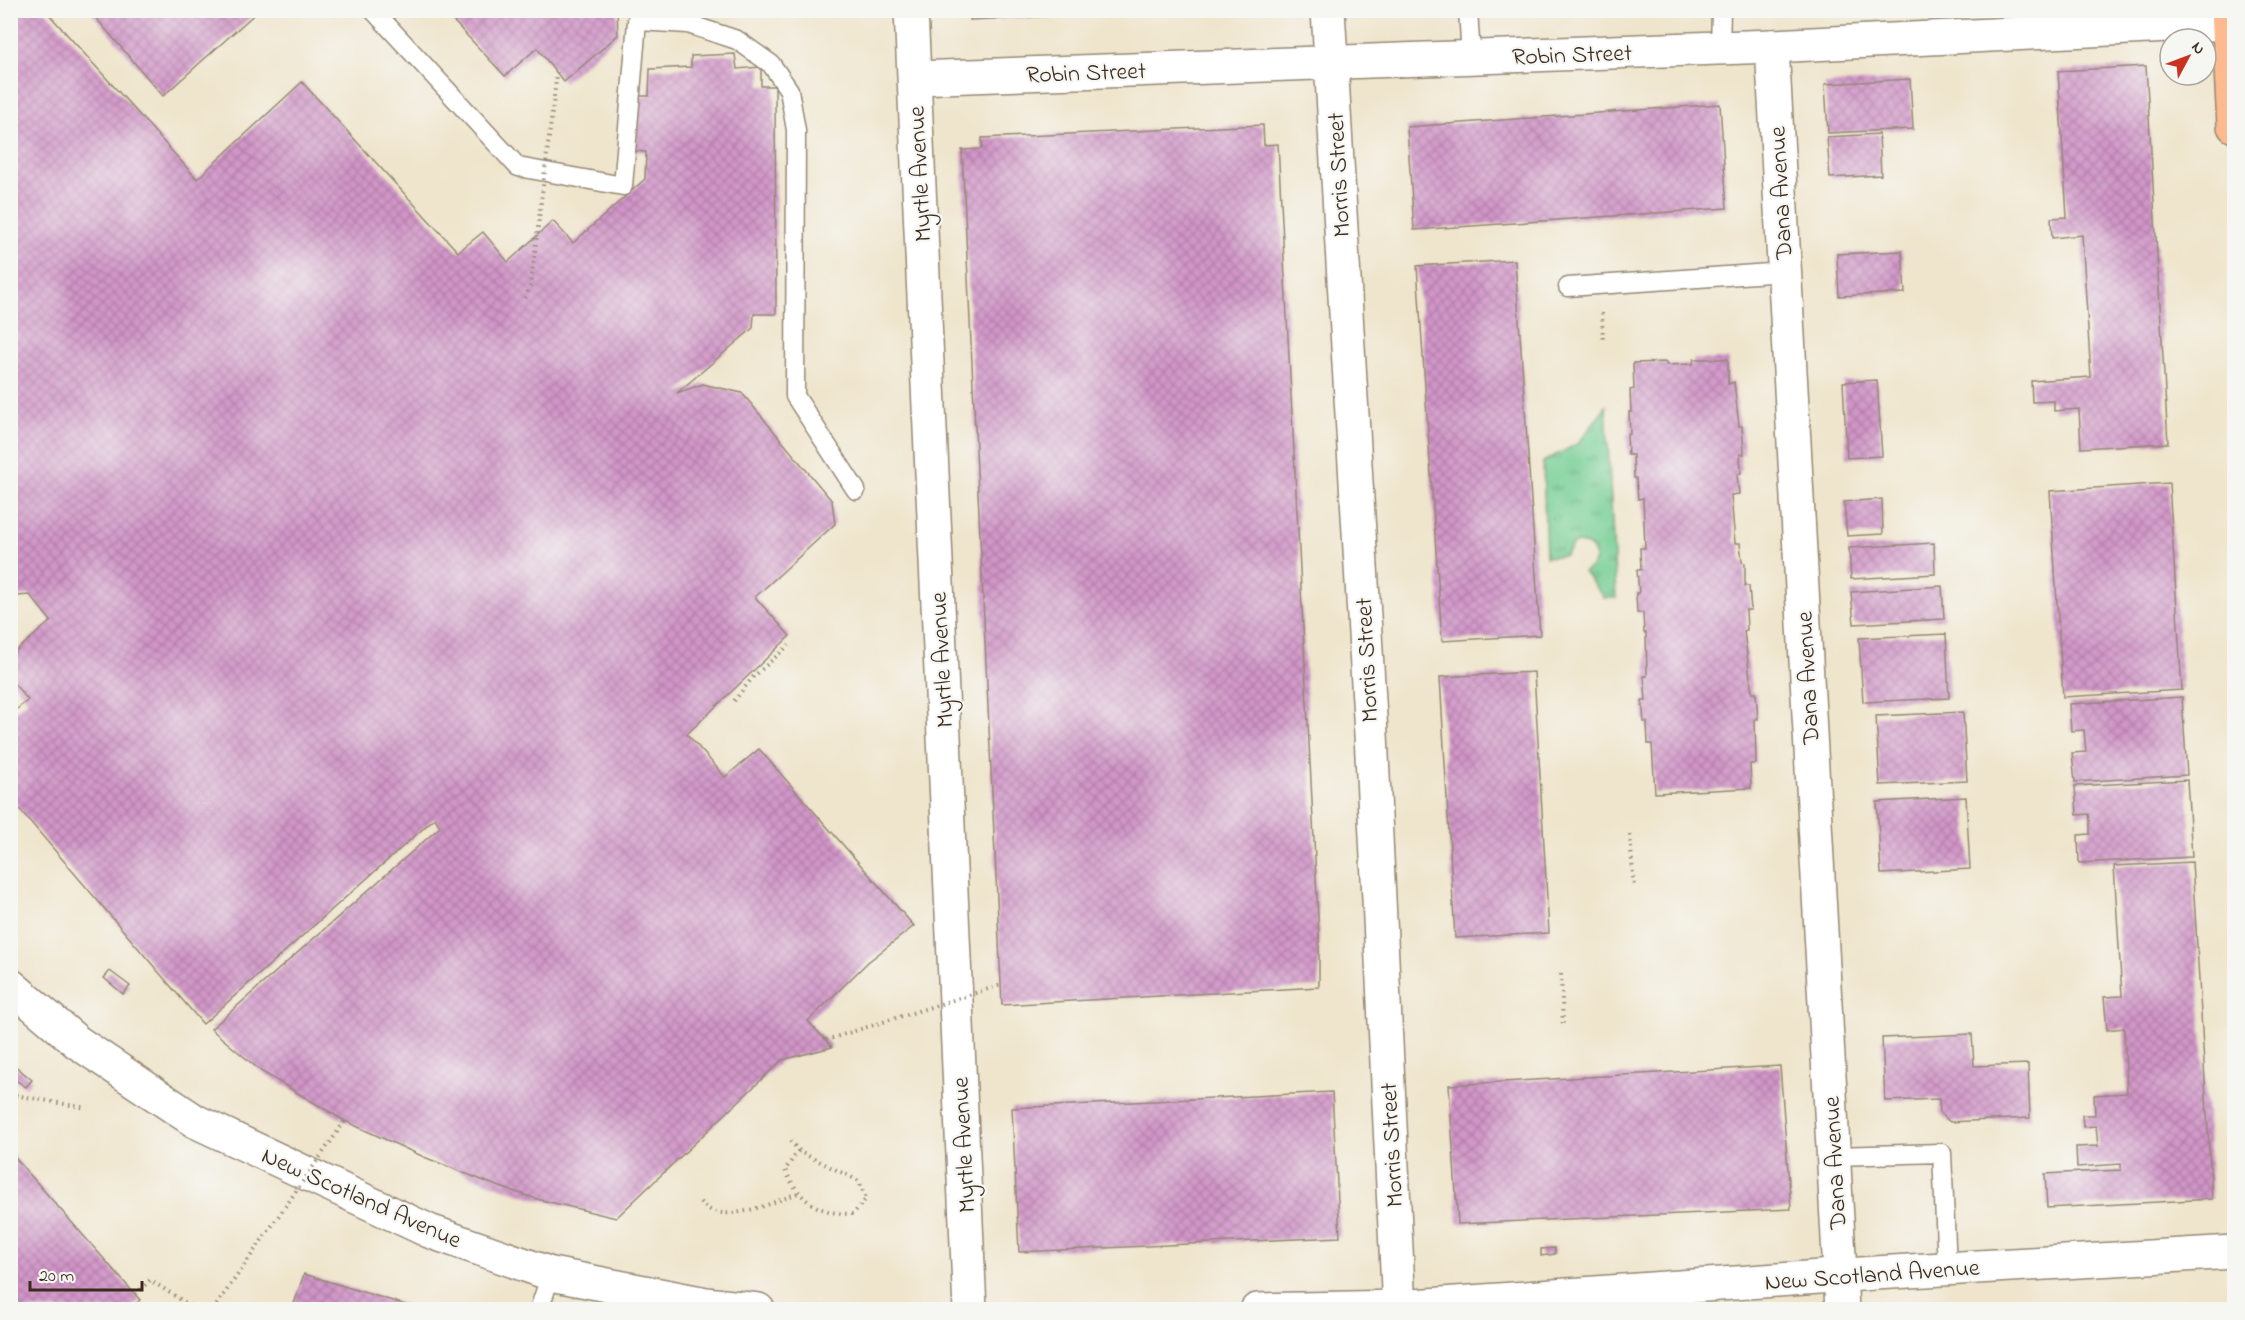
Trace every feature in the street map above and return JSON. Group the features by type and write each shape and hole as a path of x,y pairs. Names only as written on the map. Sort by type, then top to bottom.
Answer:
{"main road":[{"path":"2229,17 2235,126"}],"street":[{"name":"Myrtle Avenue","path":"910,10 915,78 970,1310"},
{"name":"Morris Street","path":"1328,10 1371,734 1399,1308"},
{"name":"Robin Street","path":"915,78 1772,46 2229,17"},
{"name":"Dana Avenue","path":"1772,46 1842,1310"},
{"name":"New Scotland Avenue","path":"10,985 77,1042 195,1121 429,1232 551,1274 706,1304 758,1310"},
{"name":"New Scotland Avenue","path":"1257,1310 1399,1308 1840,1276 2235,1252"}],"lane":[{"path":"373,10 518,167 623,186 638,16 688,24 737,40 771,64 789,90 796,130 795,396 856,490"},
{"path":"1468,10 1471,57"},
{"path":"1720,48 1721,10"},
{"path":"1568,287 1784,272"},
{"path":"1833,1156 1942,1153 1947,1269"},
{"path":"539,1310 551,1274"}],"path":[{"path":"525,298 531,284 556,72"},
{"path":"734,701 753,677 789,645"},
{"path":"1630,835 1634,888"},
{"path":"1562,974 1563,1026"},
{"path":"826,1040 1001,985"},
{"path":"10,1094 86,1107"},
{"path":"213,1310 345,1121"},
{"path":"790,1141 799,1150 859,1181 866,1199 853,1214 835,1214 812,1204 794,1189 785,1170 799,1150"},
{"path":"700,1202 704,1208 723,1213 744,1212 798,1193"},
{"path":"136,1294 150,1280 197,1310"}],"green space":[{"path":"1606,406 1616,598 1604,598 1584,572 1594,563 1595,557 1594,552 1587,545 1573,544 1565,555 1546,557 1543,462 1579,443"}],"building":[{"path":"10,10 45,10 197,179 302,82 458,252 483,232 508,262 553,221 573,243 645,179 646,152 634,151 638,96 649,96 650,69 691,67 691,56 735,54 737,69 761,67 761,86 775,86 776,314 754,314 753,328 677,393 703,384 742,393 832,501 835,524 755,597 790,636 687,734 725,777 759,749 914,926 868,962 808,1021 832,1047 782,1060 616,1218 537,1199 497,1186 424,1157 345,1121 262,1072 211,1029 440,827 435,818 203,1024 10,798 10,715 28,700 10,679 10,656 51,621 30,595 17,596 10,593"},
{"path":"89,10 259,10 163,96"},
{"path":"443,10 617,10 618,35 564,82 537,48 505,76"},
{"path":"970,10 1075,10 1075,15 970,20"},
{"path":"2146,66 2168,443 2081,448 2079,409 2054,411 2054,401 2032,402 2031,381 2091,377 2082,235 2052,238 2051,218 2067,217 2058,71"},
{"path":"1910,79 1913,129 1828,133 1825,84"},
{"path":"1720,104 1727,208 1414,230 1407,127"},
{"path":"1263,125 1264,145 1278,144 1319,936 1319,987 1002,1005 962,150 982,149 982,138"},
{"path":"1879,134 1881,175 1830,178 1827,137"},
{"path":"1902,251 1905,293 1839,296 1837,254"},
{"path":"1515,260 1540,635 1442,641 1417,266"},
{"path":"1694,359 1728,359 1728,384 1734,382 1739,426 1742,426 1744,454 1740,454 1741,473 1737,475 1739,494 1731,495 1735,543 1740,543 1742,562 1745,563 1745,586 1749,586 1751,610 1746,610 1747,630 1744,631 1752,693 1756,693 1758,719 1755,719 1756,764 1750,764 1751,788 1655,793 1652,744 1648,744 1647,722 1644,722 1642,701 1646,701 1644,676 1647,676 1646,633 1644,633 1643,613 1637,613 1636,593 1639,593 1637,570 1641,570 1640,548 1645,548 1643,498 1638,499 1633,455 1628,455 1630,390 1634,389 1633,363 1693,364"},
{"path":"1877,380 1882,456 1847,458 1843,382"},
{"path":"2169,483 2182,690 2063,697 2050,491"},
{"path":"1882,499 1883,534 1847,536 1844,502"},
{"path":"1934,543 1935,574 1851,579 1849,548"},
{"path":"1942,586 1944,619 1854,624 1851,592"},
{"path":"1946,634 1949,698 1863,702 1859,638"},
{"path":"1534,672 1549,933 1455,938 1440,677"},
{"path":"2182,697 2187,775 2075,782 2072,753 2086,752 2084,730 2071,731 2069,704"},
{"path":"1963,712 1967,781 1880,785 1876,716"},
{"path":"2187,780 2192,857 2079,863 2078,835 2090,834 2090,821 2089,814 2077,815 2075,786"},
{"path":"1966,797 1970,869 1881,874 1877,802"},
{"path":"2192,862 2212,1199 2047,1208 2045,1174 2121,1170 2121,1164 2077,1167 2076,1147 2098,1146 2096,1126 2083,1127 2082,1115 2095,1115 2094,1095 2127,1093 2124,1028 2107,1030 2104,997 2122,996 2114,866"},
{"path":"110,971 130,986 123,994 104,978"},
{"path":"1972,1034 1974,1066 2028,1064 2030,1118 1950,1122 1940,1113 1939,1099 1885,1101 1882,1038"},
{"path":"13,1064 32,1080 26,1087 10,1076 10,1067"},
{"path":"1780,1066 1791,1209 1458,1224 1449,1085"},
{"path":"1332,1092 1340,1237 1019,1252 1012,1108"},
{"path":"10,1152 140,1300 129,1310 10,1310"},
{"path":"1555,1248 1555,1254 1541,1256 1541,1249"},
{"path":"304,1274 419,1309 419,1310 292,1310"}]}
